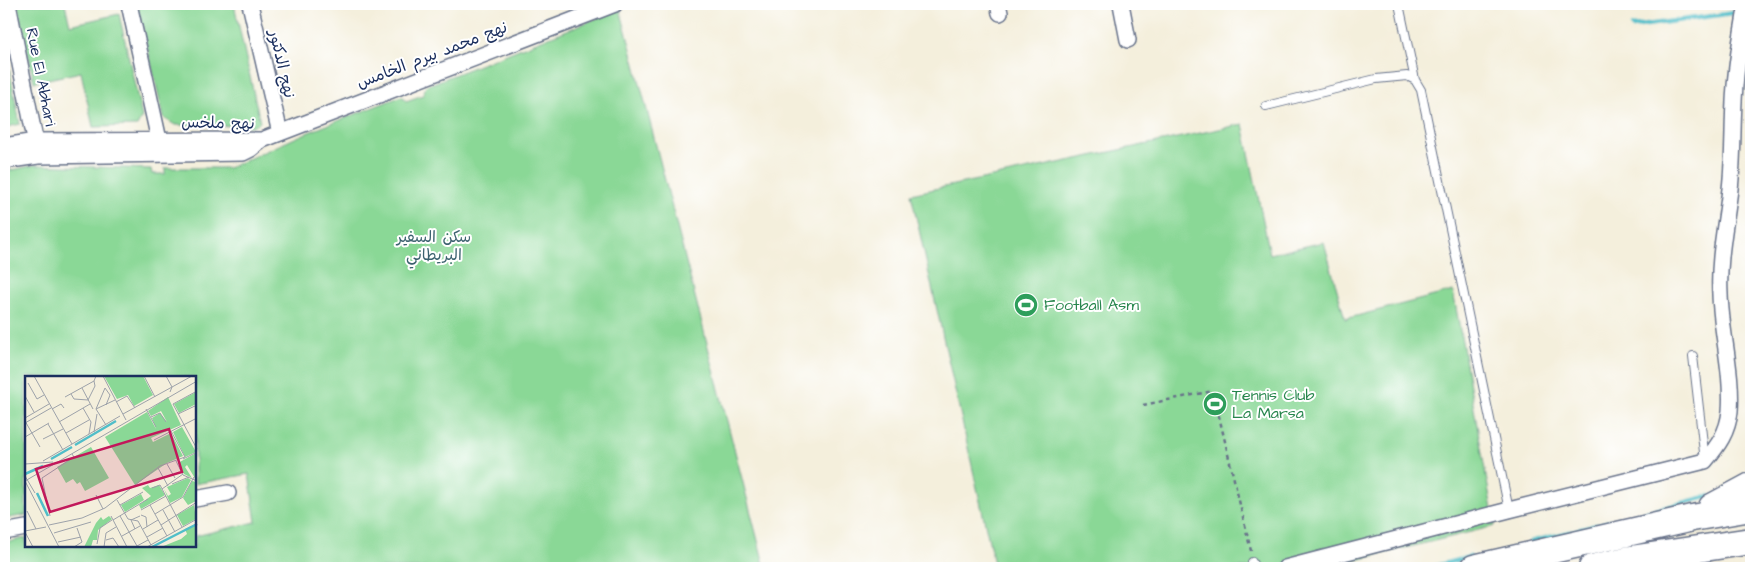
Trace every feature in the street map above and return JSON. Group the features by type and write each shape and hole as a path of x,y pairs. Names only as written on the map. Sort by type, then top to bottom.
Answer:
{"highway":[{"path":"1692,518 1751,486"},
{"path":"1474,568 1692,518 1751,508"},
{"path":"1592,568 1631,559 1751,540"}],"street":[{"name":"Rue El Abhari","path":"8,4 38,156"},
{"path":"129,4 161,147"},
{"name":"نهج الدكتور","path":"250,4 280,133"},
{"name":"نهج محمد بيرم الخامس","path":"262,140 615,4"},
{"path":"1121,4 1128,40"},
{"path":"1285,568 1705,461 1719,444 1726,432 1730,412 1728,370 1720,294 1722,239 1730,188 1735,86 1747,4"},
{"name":"نهج ملخس","path":"4,146 36,141 243,153 252,150 262,140"},
{"name":"نهج ملخس","path":"4,161 38,156 161,147"},
{"path":"196,499 228,493"},
{"path":"4,532 25,528"}],"lane":[{"path":"1399,4 1415,80 1421,90 1508,510"},
{"path":"1266,106 1376,79 1407,76 1415,80"},
{"path":"1693,356 1705,461"}],"path":[{"path":"1144,405 1213,391 1254,565"}],"green space":[{"path":"17,4 65,4 70,25 119,14 142,117 137,126 93,127 81,72 34,82"},
{"path":"137,4 234,4 260,122 254,126 175,125 164,118"},
{"name":"سكن السفير البريطاني","path":"620,9 765,568 4,568 4,543 25,538 25,547 196,547 196,536 256,522 249,474 196,484 196,376 25,376 25,515 4,519 4,172 34,165 151,169 152,174 165,174 165,168 228,168 304,134 402,96 406,101 423,95 426,86"},
{"path":"4,42 20,124 4,128"},
{"name":"Tennis Club La Marsa","path":"1243,124 1270,254 1324,242 1345,319 1453,291 1495,526 1324,568 995,568 911,194"}],"waterway":[{"path":"1632,27 1733,13"},
{"path":"1531,542 1710,496"},
{"path":"1428,568 1470,557"}],"place":[{"name":"Football Asm","path":"1026,305"},
{"name":"Tennis Club La Marsa","path":"1215,404"}]}
